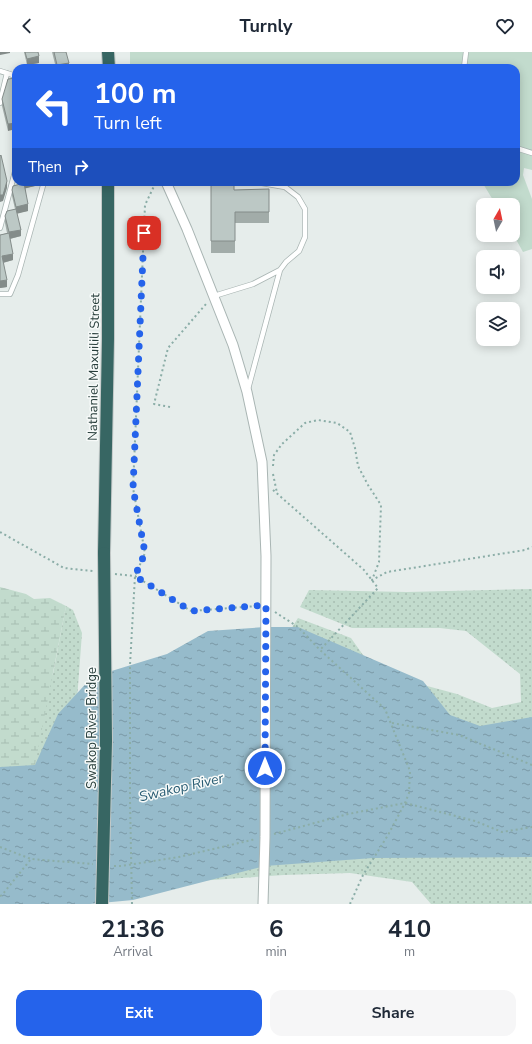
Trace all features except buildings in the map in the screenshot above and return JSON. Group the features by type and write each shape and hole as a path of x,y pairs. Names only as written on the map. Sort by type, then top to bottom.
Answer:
{"highway":[{"path":"108,52 108,64"},
{"name":"Nathaniel Maxuilili Street","path":"104,553 108,339 108,186"},
{"name":"Swakop River Bridge","path":"102,904 106,740 104,553"}],"street":[{"path":"168,186 233,345 247,392 262,462 266,556 265,837 263,904"}],"lane":[{"path":"464,64 466,52"},
{"path":"0,71 12,74"},
{"path":"0,103 8,73"},
{"path":"520,149 532,153"},
{"path":"0,228 12,183"},
{"path":"0,294 10,294 18,275 43,186"},
{"path":"247,392 280,270 286,262 299,251 306,237 306,209 298,196 285,187 279,186"},
{"path":"214,296 253,284 280,270"}],"path":[{"path":"132,904 130,665 135,576 145,553 133,488 145,204 154,186"},
{"path":"170,407 154,404 168,348 214,296"},
{"path":"277,493 272,470 274,455 282,444 306,423 318,420 337,423 350,432 355,448 358,466 381,505 379,562 372,580"},
{"path":"263,481 364,570 378,588 320,650"},
{"path":"0,532 64,568 95,572"},
{"path":"372,580 387,572 525,550 532,547"},
{"path":"111,574 135,576 191,611 266,605 298,627 320,650 386,709 410,771 409,793 388,835 362,875 350,904"},
{"path":"392,723 459,735 532,766"},
{"path":"0,847 32,859"}],"green space":[{"path":"130,52 532,52 532,170 524,168 523,175 532,199 532,249 523,252 517,242 520,242 520,198 492,198 484,186 520,186 520,64 130,64"},
{"path":"0,587 26,594 34,599 50,598 66,606 35,765 0,767"},
{"path":"532,589 532,904 431,904 412,882 350,873 284,875 169,883 0,904 0,745 53,674 66,606 73,610 82,633 73,753 282,643 298,618 351,638 375,672 457,694 492,708 521,702 520,674 466,631 440,628 352,628 300,607 309,590 407,592"}],"water":[{"name":"Swakop River","path":"265,627 298,627 423,681 450,715 480,726 532,717 532,857 373,858 265,866 133,900 90,904 0,904 0,767 35,765 58,714 92,677 167,654 208,631"}],"route":[{"path":"144,233 133,488 145,553 135,576 191,611 266,605 265,768"}]}
